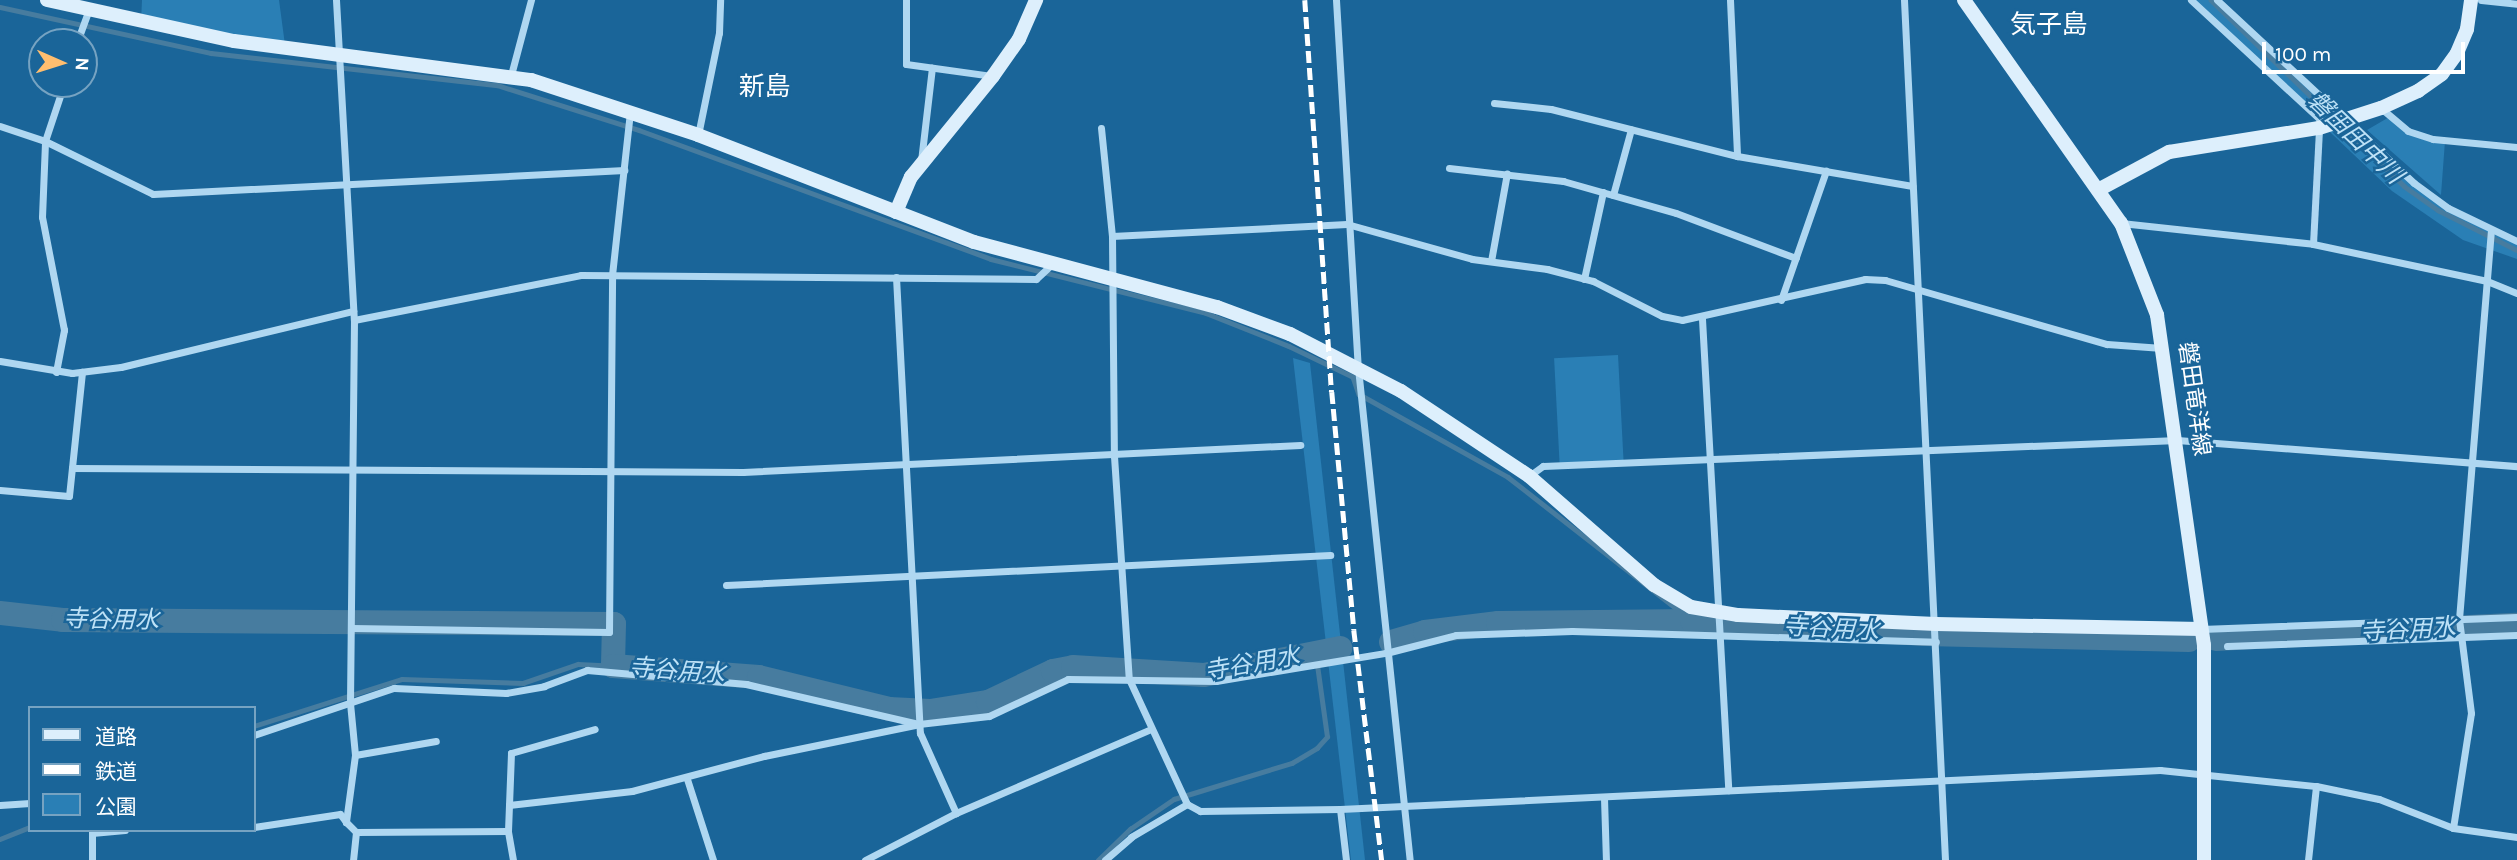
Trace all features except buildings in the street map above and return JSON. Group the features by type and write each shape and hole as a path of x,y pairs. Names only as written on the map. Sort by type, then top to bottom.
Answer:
{"street":[{"path":"47,0 233,41 511,75 698,135 896,212 1051,265 1217,307 1290,334 1401,391 1529,476 1654,584 1691,607 1717,614 1936,624 2201,629 2517,617"},
{"path":"336,0 354,315 350,703 355,755 346,822"},
{"path":"511,75 531,0"},
{"path":"698,135 719,33 720,0"},
{"path":"906,0 906,64 993,76"},
{"path":"896,212 902,193 921,165 993,76 1019,38 1036,0"},
{"path":"1336,0 1347,223 1358,368 1386,653 1410,860"},
{"path":"1730,0 1737,156"},
{"path":"1904,0 1916,288 1936,624 1945,860"},
{"name":"磐田竜洋線","path":"1964,0 2121,223 2145,275 2164,348 2201,629 2205,772 2204,860"},
{"path":"2190,0 2333,124 2448,208 2517,241"},
{"path":"2217,0 2333,124"},
{"path":"2098,190 2168,152 2333,124 2381,108 2442,74 2467,29 2470,0"},
{"path":"2481,0 2517,4"},
{"path":"83,28 88,11"},
{"path":"921,165 932,68"},
{"path":"56,372 64,330 42,217 45,141 59,98"},
{"path":"1494,103 1551,109 1737,156 1912,186"},
{"path":"2381,108 2408,131 2433,139 2517,147"},
{"path":"352,628 609,632 612,275 630,113"},
{"path":"2313,244 2333,124"},
{"path":"0,126 45,141 153,194 624,170"},
{"path":"1101,128 1112,236 1114,456 1124,565 1129,679 1187,804 1211,812 1340,810 2160,769 2316,786 2379,799 2453,828 2517,837"},
{"path":"1613,195 1631,129"},
{"path":"1449,169 1507,173 1603,192 1796,258"},
{"path":"1781,300 1826,172"},
{"path":"1491,261 1507,173"},
{"path":"1584,279 1603,192"},
{"path":"1112,236 1347,223 1491,261 1584,279 1662,316 1702,319 1865,279 1916,288 2106,344 2164,348"},
{"path":"2121,223 2313,244 2487,281 2517,293"},
{"path":"2453,828 2470,713 2459,638 2459,619 2491,230"},
{"path":"0,361 56,372 82,372 354,315 581,275 1036,279 1051,265"},
{"path":"896,277 919,724 956,813"},
{"path":"1702,319 1728,790"},
{"path":"0,490 69,496 82,372"},
{"path":"1529,476 1543,466 2177,440 2517,466"},
{"path":"72,468 611,472 906,465 1300,445"},
{"path":"726,585 1330,555"},
{"path":"509,805 687,779 764,756 919,724 989,716 1068,679 1216,681 1386,653 1456,635 1572,631 1936,642"},
{"path":"2227,646 2517,635"},
{"path":"256,734 408,685 506,693 544,686 587,670 746,684 919,724"},
{"path":"513,860 508,831 511,753 596,729"},
{"path":"865,860 956,813 1151,729"},
{"path":"355,755 436,740"},
{"path":"687,779 713,860"},
{"path":"2308,860 2316,786"},
{"path":"1604,798 1606,860"},
{"path":"0,805 28,803"},
{"path":"1105,860 1131,837 1187,804"},
{"path":"1340,810 1346,860"},
{"path":"256,827 340,814 356,832 508,831"},
{"path":"92,832 92,860"},
{"path":"353,860 356,832"}],"green space":[{"path":"142,0 279,0 285,45 141,23"},
{"path":"2191,0 2217,0 2414,183 2460,214 2517,240 2517,259 2463,240 2392,191"},
{"path":"2391,116 2408,131 2445,141 2441,195 2367,130"},
{"path":"1618,355 1624,462 1560,465 1554,358"},
{"path":"1293,358 1310,363 1365,860 1351,860"}],"waterway":[{"name":"磐田田中川","path":"2211,0 2404,186 2438,210 2517,250"},
{"path":"0,7 211,53 497,85 639,130 991,259 1206,313 1289,346 1353,377 1359,394 1508,477 1692,621"},
{"name":"寺谷用水","path":"0,613 63,620 614,624 613,666 759,677 889,709 930,711 988,702 1053,671 1073,667 1204,675 1340,648"},
{"name":"寺谷用水","path":"1391,642 1425,632 1498,623 1692,621 1925,634 2189,640"},
{"name":"寺谷用水","path":"2216,639 2517,625"},
{"path":"1098,860 1130,829 1174,799 1292,763 1317,748 1327,737 1315,651"},
{"path":"256,725 402,679 523,683 578,664 613,666"},
{"path":"0,839 28,828"}],"railway":[{"path":"1305,0 1332,392 1354,630 1382,860"}],"district":[{"name":"気子島","path":"2049,25"},
{"name":"新島","path":"765,87"}]}
